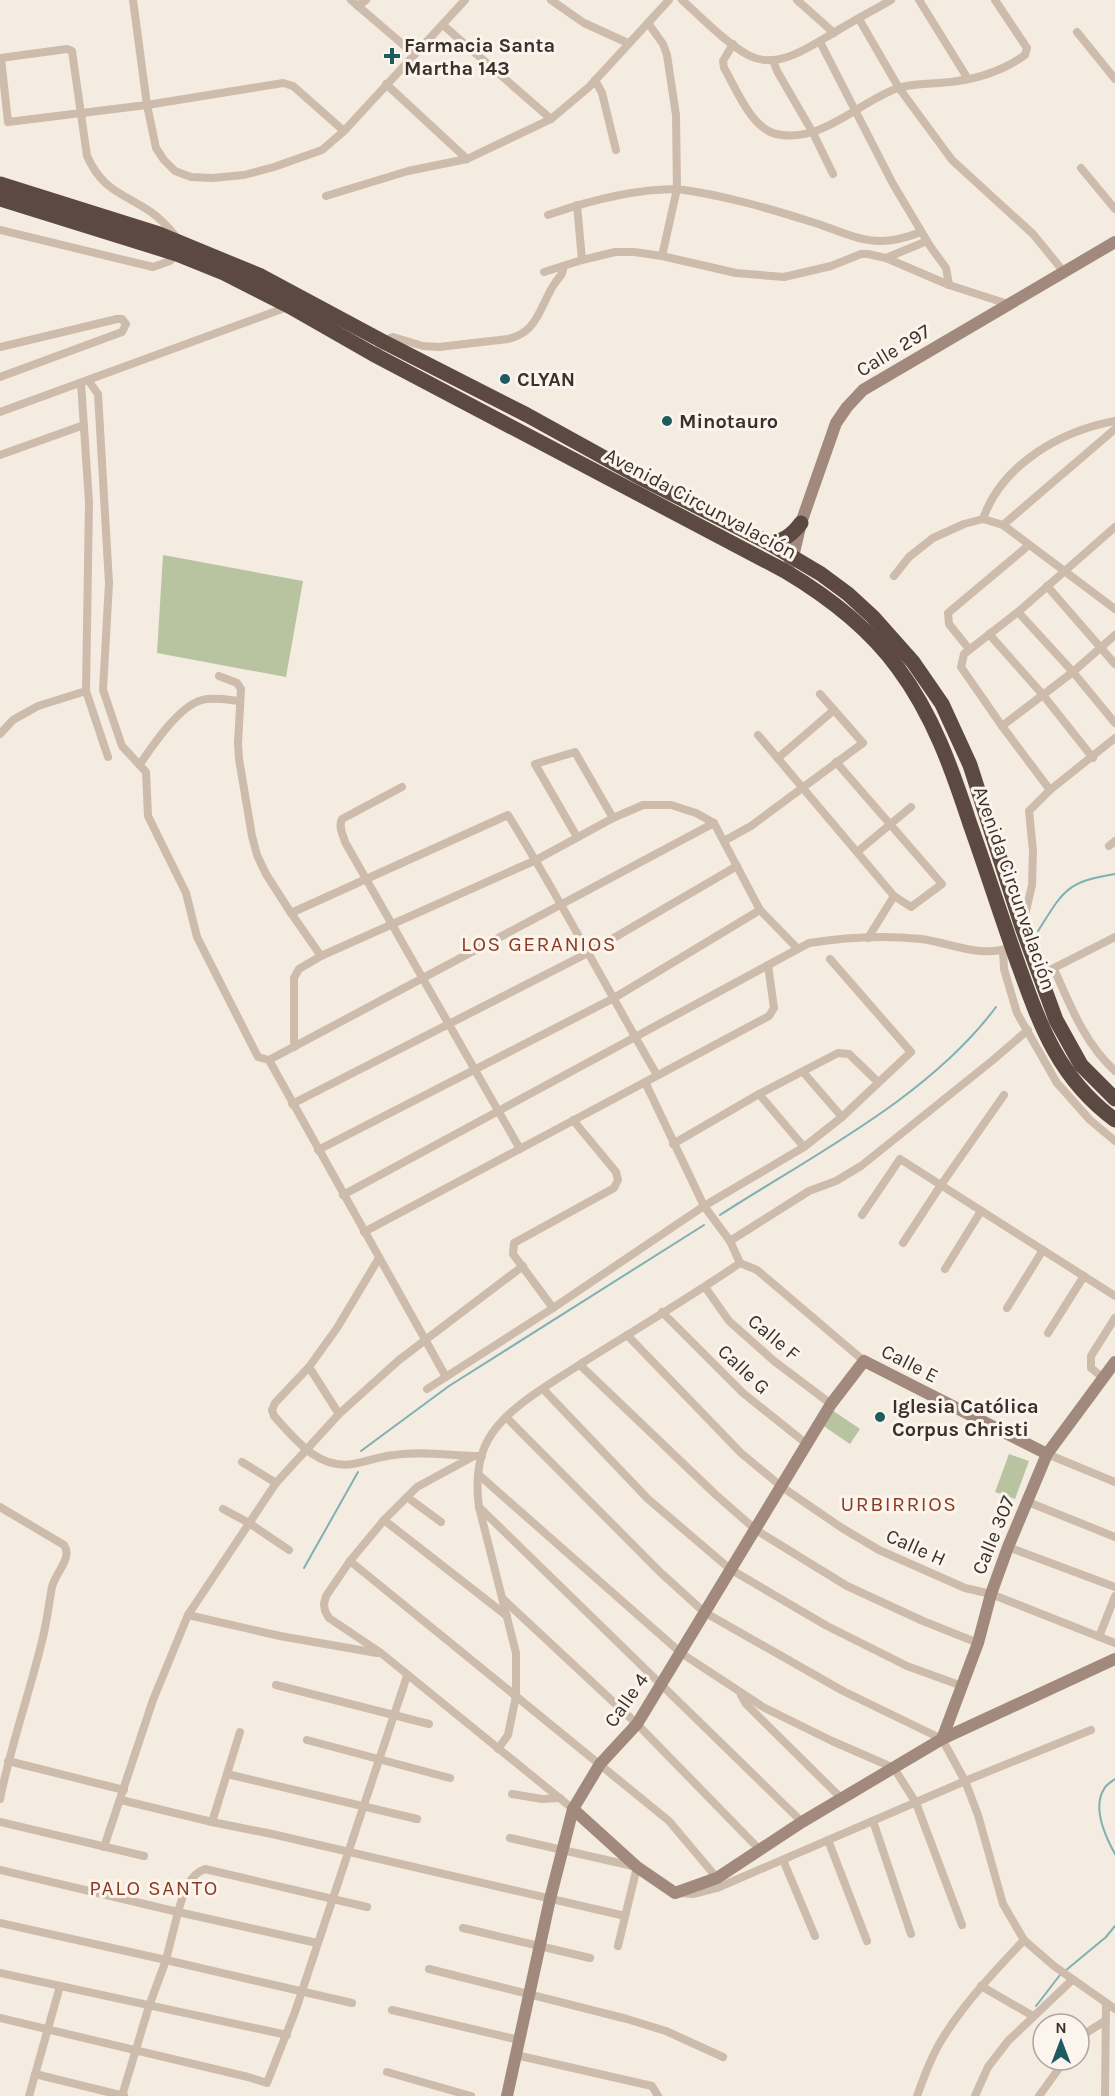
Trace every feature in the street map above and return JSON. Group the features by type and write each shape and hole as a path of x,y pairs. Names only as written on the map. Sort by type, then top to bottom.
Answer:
{"highway":[{"name":"Avenida Circunvalación","path":"0,184 119,220 179,248 289,306 527,415 641,478 767,542 821,574 873,617 913,662 942,704 970,765 1022,927 1047,972 1056,1020 1081,1065 1115,1100"},
{"name":"Avenida Circunvalación","path":"0,199 179,248 261,276 307,301 378,348 785,571 834,603 860,626 897,667 925,709 951,768 1007,948 1047,1040 1066,1071 1098,1108 1115,1120"},
{"path":"767,542 787,537 801,523"}],"street":[{"path":"133,0 147,105 156,148 175,171 190,177 212,178 244,175 322,150 344,131 465,0"},
{"path":"351,0 414,54"},
{"path":"358,6 366,0"},
{"path":"551,0 584,22 628,43"},
{"path":"326,196 408,171 467,159 551,119 595,80 669,0"},
{"path":"682,0 733,44 760,60 785,58 803,51 891,0"},
{"path":"797,0 834,33"},
{"path":"919,0 968,79"},
{"path":"733,44 723,61 723,68 754,119 765,130 777,134 813,133 899,88 968,79 1009,66 1025,55 1027,48 995,0"},
{"path":"859,19 899,88 952,160 1033,234 1064,272"},
{"path":"648,23 663,44 667,55 676,115 677,189 662,256"},
{"path":"443,25 551,119"},
{"path":"1077,32 1115,79"},
{"path":"820,42 853,111 921,232 946,268 949,285"},
{"path":"0,230 153,267 170,261 179,248 152,213 107,187 94,172 87,156 81,114 72,51 68,49 1,58 4,123 81,114 147,105 288,83 344,131"},
{"path":"773,60 833,174"},
{"path":"595,80 602,93 616,150"},
{"path":"386,84 467,159"},
{"path":"1081,168 1115,209"},
{"path":"548,215 577,205 658,189 677,189 703,193 816,223 851,236 878,241 895,241 921,232"},
{"path":"577,205 582,260"},
{"path":"886,258 927,241"},
{"name":"Calle 297","path":"785,571 793,557 801,523 836,423 862,390 1115,242"},
{"path":"544,273 615,252 662,256 736,273 784,277 831,266 861,254 877,255 949,285 1008,304"},
{"path":"378,348 393,337 423,346 439,347 518,336 534,322 562,273 563,266"},
{"path":"0,412 307,301"},
{"path":"0,347 117,319 122,319 126,324 122,332 0,377"},
{"path":"85,382 84,425 88,502 86,691 108,757"},
{"path":"85,382 98,394 109,583 103,690 122,746 146,772 147,816 186,893 197,937 258,1057 269,1060 714,823"},
{"path":"983,519 987,507 1006,479 1034,454 1068,436 1115,421"},
{"path":"0,455 84,425"},
{"path":"1003,525 1115,429"},
{"path":"894,576 909,557 933,538 964,524 983,519 1003,525 1115,609"},
{"path":"1050,790 961,667 964,654 1018,612 1115,527"},
{"path":"969,649 949,624 948,613 1029,545"},
{"path":"1047,586 1115,664"},
{"path":"1018,612 1115,723"},
{"path":"989,634 1043,695 1093,758"},
{"path":"1002,726 1072,672 1115,635"},
{"path":"219,676 240,686 238,751 257,855 266,874 321,956"},
{"path":"0,734 13,720 38,706 86,691"},
{"path":"724,841 751,825 863,743 820,694"},
{"path":"140,764 160,735 194,704 207,700 240,701"},
{"path":"778,758 834,710"},
{"path":"758,735 894,896 911,907 942,884 836,762"},
{"path":"1115,738 1093,758 1050,790 1029,811 1034,851 1032,885 1022,927 1007,948 1004,969 1017,1013 1057,1083 1090,1120 1115,1141"},
{"path":"577,837 535,764 575,752 613,818"},
{"path":"402,787 342,819 340,823 345,842 520,1149"},
{"path":"294,1047 294,978 299,969 321,956 536,860 613,818 643,805 670,806 696,813 714,823 760,910 798,949"},
{"path":"856,852 911,807"},
{"path":"291,913 508,815 563,904 657,1075"},
{"path":"292,1104 588,953 737,866"},
{"path":"868,938 894,896"},
{"path":"318,1150 614,998 760,910"},
{"path":"1115,937 1047,972 1102,1059 1115,1071"},
{"path":"343,1195 809,943 842,938 921,939 990,953 1007,948"},
{"path":"427,1389 553,1308 704,1206 804,1147 842,1117 911,1052 830,959"},
{"path":"364,1232 769,1016 774,1008 768,965"},
{"path":"730,1241 809,1191 836,1181 861,1166 1028,1030"},
{"path":"673,1144 759,1094 838,1053 849,1054 878,1083"},
{"path":"269,1060 446,1377"},
{"path":"803,1072 842,1117"},
{"path":"645,1082 704,1206 730,1241 740,1263 543,1389 506,1417 478,1456 417,1486 384,1520 350,1561 326,1596 324,1604 329,1618 381,1653 560,1798 637,1867 675,1893 694,1894 717,1888 965,1781 1091,1730"},
{"path":"759,1094 804,1147"},
{"path":"903,1243 940,1185 1005,1095"},
{"path":"553,1308 513,1254 513,1246 516,1241 617,1185 617,1174 573,1120"},
{"path":"862,1215 900,1159 1115,1296"},
{"path":"945,1269 981,1211"},
{"path":"1007,1308 1043,1250"},
{"path":"379,1258 337,1328 309,1366 274,1403 272,1410 274,1416 305,1449 332,1464 341,1465 393,1455 418,1453 478,1456"},
{"name":"Calle E","path":"740,1263 757,1270 864,1361 1047,1454 1115,1482"},
{"path":"104,1847 153,1700 188,1615 276,1483 339,1414 399,1360 523,1266"},
{"path":"1048,1333 1084,1276"},
{"name":"Calle F","path":"705,1287 729,1321 774,1361 831,1404"},
{"name":"Calle G","path":"662,1312 743,1393 808,1445"},
{"path":"1102,1377 1091,1368 1091,1356 1115,1318"},
{"name":"Calle H","path":"627,1335 741,1453 782,1487 842,1528 879,1550 965,1588 991,1594 1115,1643"},
{"name":"Calle 4","path":"507,2096 550,1899 573,1809 600,1764 637,1724 831,1404 864,1361"},
{"name":"Calle 307","path":"942,1739 978,1643 991,1594 1008,1547 1047,1454 1115,1362"},
{"path":"580,1365 708,1488 756,1530 847,1586 978,1643"},
{"path":"309,1366 339,1414"},
{"path":"543,1389 648,1499 730,1569 827,1626 907,1666 962,1686"},
{"path":"506,1417 660,1572 704,1612 843,1691 942,1739 965,1781 978,1815 1003,1904 1024,1940 1072,1980 1115,2009"},
{"path":"478,1456 478,1507 516,1653 516,1696 508,1735 498,1749"},
{"path":"242,1462 276,1483"},
{"path":"479,1475 681,1653 764,1707 832,1741 894,1768 915,1803 962,1925"},
{"path":"407,1497 441,1522"},
{"path":"1028,1502 1115,1537"},
{"path":"0,1507 63,1545 67,1550 67,1556 53,1582 43,1636 8,1761 0,1799"},
{"path":"478,1507 802,1822"},
{"path":"223,1509 290,1550"},
{"path":"384,1520 507,1616"},
{"path":"1008,1547 1115,1587"},
{"path":"350,1561 669,1821 717,1878"},
{"path":"1099,1637 1115,1596"},
{"path":"503,1599 637,1724 761,1851"},
{"path":"188,1615 280,1636 381,1653"},
{"path":"675,1893 717,1878 802,1822 942,1739 1115,1659"},
{"path":"0,2018 267,2083 287,2035 407,1676"},
{"path":"276,1685 429,1724"},
{"path":"739,1692 746,1704 841,1798"},
{"path":"212,1822 240,1732"},
{"path":"307,1740 450,1778"},
{"path":"8,1761 124,1790"},
{"path":"227,1774 417,1819"},
{"path":"512,1794 542,1799 560,1798"},
{"path":"120,1800 625,1916"},
{"path":"873,1821 911,1934"},
{"path":"0,1822 144,1856"},
{"path":"510,1838 637,1867"},
{"path":"828,1840 867,1941"},
{"path":"783,1860 815,1936"},
{"path":"618,1946 637,1867"},
{"path":"35,2074 122,2096 149,2006 166,1960 182,1897 193,1876 205,1869 367,1907"},
{"path":"0,1870 317,1943"},
{"path":"0,1923 352,2003"},
{"path":"463,1928 590,1958"},
{"path":"917,2096 929,2065 945,2034 981,1986 1024,1940"},
{"path":"429,1969 627,2019 666,2031 723,2057"},
{"path":"0,1973 287,2035"},
{"path":"1037,2012 1072,1980"},
{"path":"28,2096 60,1986"},
{"path":"981,1986 1031,2015"},
{"path":"1105,2096 1106,2003"},
{"path":"392,2010 519,2040"},
{"path":"975,2096 988,2067 1008,2041 1031,2018"},
{"path":"1091,2030 1105,2021"},
{"path":"1106,2054 1115,2059"},
{"path":"516,2055 652,2086 658,2096"},
{"path":"387,2072 471,2096"},
{"path":"1039,2096 1056,2072"}],"green space":[{"path":"163,555 303,581 286,677 157,653"},
{"path":"832,1410 860,1429 850,1444 822,1425"},
{"path":"1009,1454 1029,1461 1015,1499 995,1492"}],"waterway":[{"path":"1038,931 1054,906 1068,890 1086,881 1115,874"},
{"path":"720,1215 831,1147 904,1097 969,1039 996,1007"},
{"path":"361,1451 449,1386 704,1225"},
{"path":"304,1568 358,1472"},
{"path":"1115,1779 1105,1788 1099,1805 1101,1822 1115,1854"},
{"path":"1065,1971 1106,1937 1115,1926"},
{"path":"1036,2006 1060,1975"}],"place":[{"name":"Farmacia Santa Martha 143","path":"392,56"},
{"name":"CLYAN","path":"505,379"},
{"name":"Minotauro","path":"667,421"},
{"name":"Iglesia Católica Corpus Christi","path":"880,1417"}],"district":[{"name":"LOS GERANIOS","path":"539,944"},
{"name":"URBIRRIOS","path":"899,1504"},
{"name":"PALO SANTO","path":"154,1888"}]}
